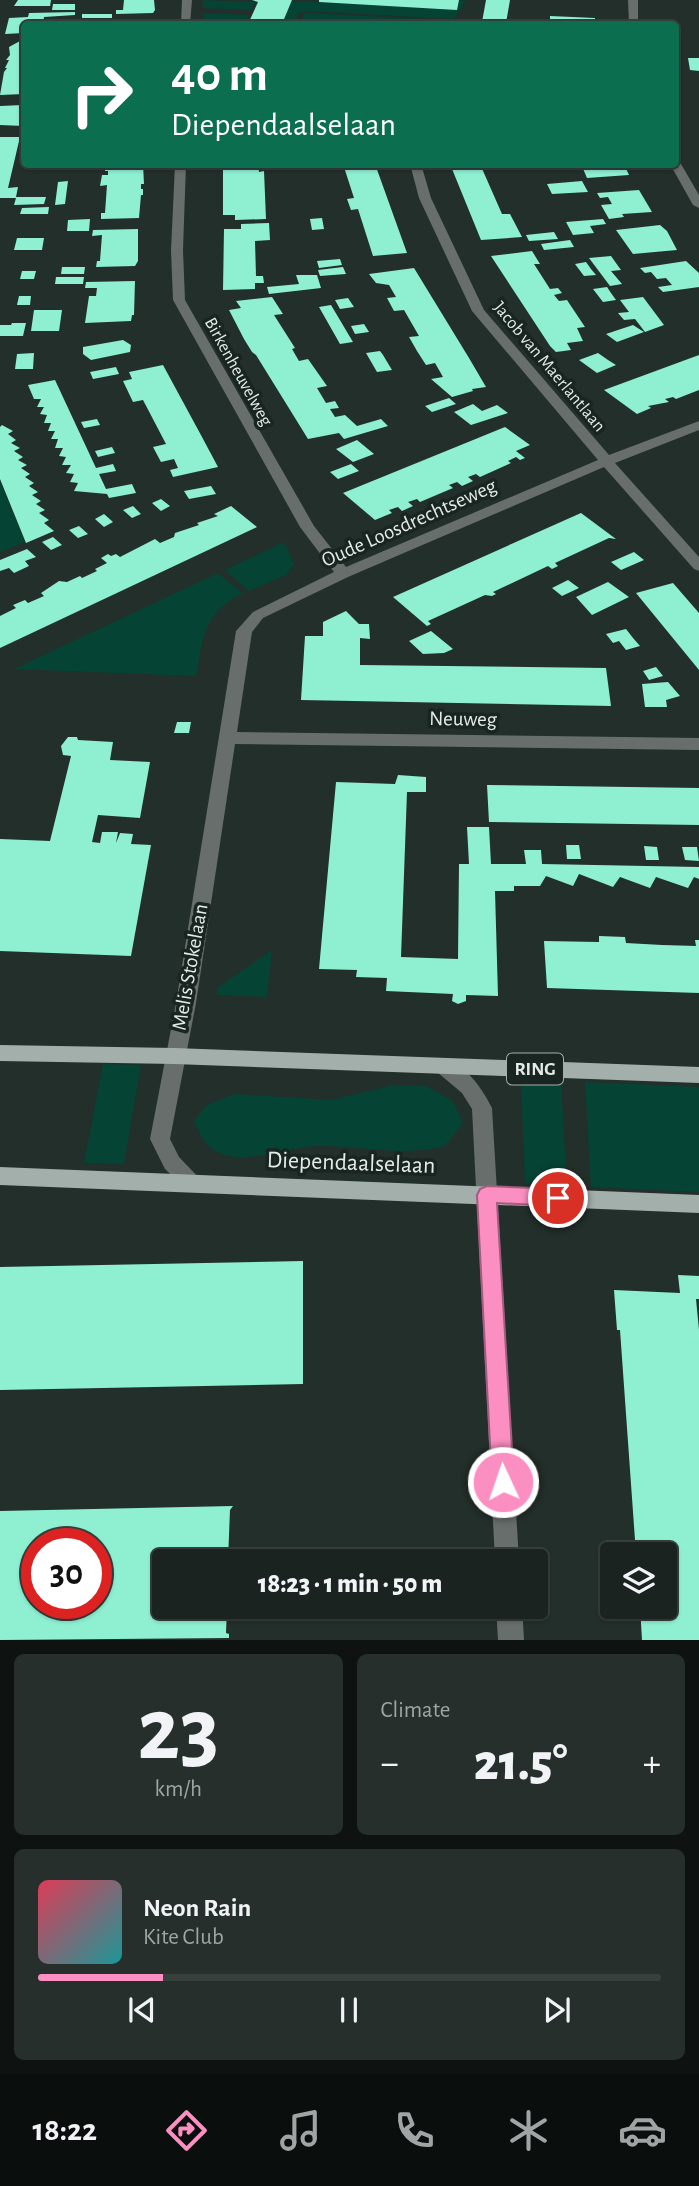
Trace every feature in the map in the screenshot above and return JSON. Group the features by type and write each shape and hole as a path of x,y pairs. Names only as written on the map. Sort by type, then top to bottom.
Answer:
{"main road":[{"name":"RING","path":"0,1053 174,1056 699,1075"},
{"name":"Diependaalselaan","path":"0,1176 699,1204"}],"street":[{"path":"186,21 187,0"},
{"path":"633,0 634,21"},
{"name":"Birkenheuvelweg","path":"181,168 177,250 179,300 300,515 344,574"},
{"name":"Jacob van Maerlantlaan","path":"416,168 425,198 478,310 699,566"},
{"path":"677,168 698,203"},
{"name":"Oude Loosdrechtseweg","path":"227,738 244,631 258,615 344,574 607,461 699,425"},
{"name":"Neuweg","path":"227,738 699,744"},
{"name":"Melis Stokelaan","path":"193,1183 172,1163 160,1139 186,1003 227,738"},
{"path":"444,1066 468,1087 482,1108 506,1549"},
{"path":"510,1619 511,1640"}],"green space":[{"path":"203,0 255,2 251,9 245,10 203,8"},
{"path":"466,0 454,19 307,11 299,13 295,21 283,21 292,1 422,6"},
{"path":"204,13 249,15 246,21 204,21"},
{"path":"309,13 460,21 301,21 304,14"},
{"path":"0,481 25,542 0,552"},
{"path":"284,542 294,564 286,575 249,591 225,570"},
{"path":"218,573 243,593 220,608 213,617 204,638 196,676 14,669"},
{"path":"272,950 267,997 217,995 217,988"},
{"path":"103,1064 141,1065 124,1164 84,1163"},
{"path":"521,1080 561,1081 567,1186 525,1184"},
{"path":"585,1082 699,1087 699,1192 591,1187"},
{"path":"394,1085 426,1086 453,1101 463,1123 445,1146 397,1151 321,1146 261,1156 237,1157 219,1153 209,1146 194,1121 207,1105 234,1094 331,1100"}],"building":[{"path":"18,0 51,0 50,6 14,6"},
{"path":"124,0 154,0 155,10 153,13 116,14 116,10 123,10"},
{"path":"252,0 292,0 283,21 249,21 258,2"},
{"path":"319,0 459,0 457,10"},
{"path":"486,0 510,0 506,21 482,21"},
{"path":"53,4 75,4 75,10 52,10"},
{"path":"75,12 75,15 44,17 43,21 21,21 21,33 5,34 9,18 28,17 29,13"},
{"path":"82,14 112,14 112,18 82,18"},
{"path":"550,16 595,18 595,21 543,21 550,20"},
{"path":"21,41 21,94 0,95 9,60 6,60 10,55 9,47"},
{"path":"688,58 699,58 699,71 690,70"},
{"path":"21,105 21,126 0,125 0,106"},
{"path":"0,137 20,137 8,188 18,187 16,197 46,197 44,204 14,205 16,198 0,198"},
{"path":"105,168 143,168 144,184 141,184 143,195 139,218 101,219 101,213 105,213 107,185 100,186 102,175 108,175 108,171 105,171"},
{"path":"223,168 258,168 259,172 264,171 266,219 235,220 235,215 223,215"},
{"path":"344,168 376,168 407,253 373,256 358,209 351,210 347,199 354,198"},
{"path":"452,168 482,168 502,214 510,214 522,237 481,240"},
{"path":"583,168 626,168 629,175 587,178"},
{"path":"68,181 65,204 55,205 58,182"},
{"path":"582,181 588,192 552,194 547,184"},
{"path":"639,190 652,212 622,214 624,217 609,219 601,205 612,204 608,197 600,198 597,193"},
{"path":"49,207 48,214 20,214 22,208"},
{"path":"322,218 324,229 312,230 310,219"},
{"path":"90,219 89,231 67,231 68,220"},
{"path":"603,219 606,224 590,226 594,233 573,235 566,222"},
{"path":"269,223 270,240 255,241 256,276 263,276 264,283 255,283 255,289 223,290 224,229 241,229 241,224"},
{"path":"660,225 667,231 677,250 633,254 616,230"},
{"path":"138,229 138,261 135,266 96,267 97,261 100,261 102,235 92,236 93,230"},
{"path":"554,232 558,239 529,241 526,235"},
{"path":"17,238 44,238 42,250 14,250"},
{"path":"570,240 574,247 544,250 541,244"},
{"path":"532,251 540,264 534,264 550,289 558,288 562,293 554,295 559,301 567,300 585,327 577,328 583,341 567,343 571,350 556,352 550,346 491,256"},
{"path":"611,256 621,270 611,271 622,284 610,286 589,258"},
{"path":"340,259 342,265 319,268 317,261"},
{"path":"686,261 699,273 699,287 663,292 658,287 672,285 666,278 657,279 651,272 645,273 640,268"},
{"path":"586,262 596,275 584,276 575,264"},
{"path":"62,267 85,267 84,274 61,274"},
{"path":"343,267 346,274 320,276 318,270"},
{"path":"414,268 486,387 452,397 431,379 443,377 435,363 426,365 417,351 409,337 419,336 404,310 394,311 387,298 396,297 389,285 376,283 369,274"},
{"path":"22,271 36,271 34,279 20,279"},
{"path":"296,275 317,275 321,288 269,294 267,287 299,284"},
{"path":"56,277 84,277 83,284 55,284"},
{"path":"135,281 134,315 131,321 85,323 89,296 96,296 97,288 85,288 86,282"},
{"path":"607,287 616,300 603,302 593,289"},
{"path":"19,296 31,296 30,305 17,305"},
{"path":"272,297 283,314 274,315 295,348 292,349 299,361 308,359 327,386 317,388 326,403 335,401 339,408 330,409 335,417 345,415 357,426 381,419 388,426 344,439 339,433 308,439 244,339 229,310 241,308 236,301"},
{"path":"643,297 664,325 645,332 635,319 624,320 618,313 629,312 620,300"},
{"path":"348,298 354,307 340,309 335,300"},
{"path":"331,305 353,342 340,344 319,307"},
{"path":"34,310 62,310 59,331 31,331"},
{"path":"26,323 23,336 0,336 0,325"},
{"path":"364,324 369,332 355,334 351,326"},
{"path":"633,325 644,332 617,342 606,334"},
{"path":"123,340 131,345 130,352 91,360 83,354 83,347"},
{"path":"380,351 392,370 377,372 366,353"},
{"path":"34,353 33,369 15,369 17,354"},
{"path":"598,353 616,365 597,373 579,360"},
{"path":"699,355 699,390 676,399 665,399 669,402 648,406 651,408 637,414 604,390"},
{"path":"163,365 218,467 173,477 170,470 178,468 174,459 161,462 153,447 166,444 143,400 133,402 123,381 132,379 129,372"},
{"path":"116,367 119,374 93,379 90,372"},
{"path":"55,380 96,468 113,464 116,471 99,474 106,489 132,484 136,493 109,498 107,494 74,491 78,483 70,482 74,474 66,473 71,465 62,465 66,457 59,456 63,448 55,448 58,439 51,439 55,431 48,431 51,423 44,423 47,415 40,414 44,407 37,407 41,399 34,399 28,385"},
{"path":"449,398 456,404 432,412 425,406"},
{"path":"473,404 482,411 497,405 508,413 471,425 454,412"},
{"path":"97,419 100,425 84,428 81,422"},
{"path":"2,425 13,431 8,434 16,440 11,443 20,448 14,451 23,457 18,460 27,465 21,468 30,474 25,477 34,483 29,486 38,492 32,495 41,501 36,504 45,510 39,513 49,520 44,523 54,531 26,543 0,479"},
{"path":"505,427 530,445 516,451 525,458 520,460 516,457 508,461 511,463 480,477 476,474 468,477 473,481 462,486 457,482 449,485 453,488 420,502 417,499 408,502 413,506 402,511 398,507 389,510 392,513 375,520 343,493"},
{"path":"357,440 374,454 353,462 336,449"},
{"path":"112,447 115,453 98,457 95,451"},
{"path":"351,464 359,471 338,479 330,472"},
{"path":"211,486 216,494 189,499 184,491"},
{"path":"161,499 170,506 161,511 152,503"},
{"path":"133,506 141,514 132,518 123,510"},
{"path":"231,506 257,527 0,648 0,616 16,608 13,605 25,600 28,603 44,596 41,593 59,581 67,582 97,571 95,569 107,563 101,558 108,554 120,557 155,539 160,543 174,537 175,533 218,516 214,514"},
{"path":"581,513 616,539 609,538 555,563 558,566 552,569 548,566 493,592 496,594 492,596 485,595 428,621 431,624 427,626 393,597"},
{"path":"104,514 113,522 104,527 95,519"},
{"path":"79,526 88,534 78,538 69,530"},
{"path":"53,537 62,545 51,550 42,542"},
{"path":"27,549 36,557 25,561 29,566 14,573 9,568 0,571 0,560"},
{"path":"634,552 644,560 621,570 611,562"},
{"path":"568,580 579,588 562,596 552,588"},
{"path":"608,582 629,597 592,615 576,597"},
{"path":"673,583 699,613 699,670 636,593"},
{"path":"346,611 359,624 369,624 370,639 360,638 360,665 606,668 611,706 301,700 305,636 323,636 323,622"},
{"path":"626,629 640,646 626,650 619,641 613,643 606,634"},
{"path":"431,631 453,649 444,653 423,654 409,641"},
{"path":"656,667 663,676 649,680 643,671"},
{"path":"668,682 680,696 666,700 667,707 645,707 642,684"},
{"path":"177,722 191,722 189,733 174,733"},
{"path":"68,737 113,742 110,760 150,762 140,818 98,815 92,842 100,843 102,832 118,832 116,843 120,833 133,834 131,844 151,845 131,956 0,951 0,839 50,841 71,756 63,755 61,746"},
{"path":"398,775 426,777 426,792 407,792 401,957 458,959 459,864 469,864 467,827 489,827 491,864 526,864 524,850 541,850 542,864 699,867 699,879 694,877 688,888 656,877 650,888 620,877 613,887 579,874 573,886 546,876 540,886 514,886 514,891 495,891 498,996 466,995 466,1001 458,1004 452,1001 453,994 386,991 387,978 356,977 357,970 319,969 336,782 395,784"},
{"path":"487,785 699,788 699,825 489,822"},
{"path":"566,845 579,845 581,859 567,859"},
{"path":"644,846 657,847 659,860 646,860"},
{"path":"682,847 697,847 699,861 685,860"},
{"path":"599,936 625,937 626,943 662,945 696,946 695,940 699,940 699,993 547,988 544,941 599,942"},
{"path":"303,1261 303,1384 0,1390 0,1267"},
{"path":"678,1275 699,1276 699,1299 696,1299 699,1330 699,1640 642,1640 641,1619 677,1619 677,1542 635,1542 620,1330 617,1330 614,1290 680,1293"},
{"path":"233,1506 230,1510 228,1549 152,1549 152,1619 227,1619 226,1633 229,1638 0,1640 0,1511"}],"route":[{"path":"503,1482 487,1195 558,1198"}]}
